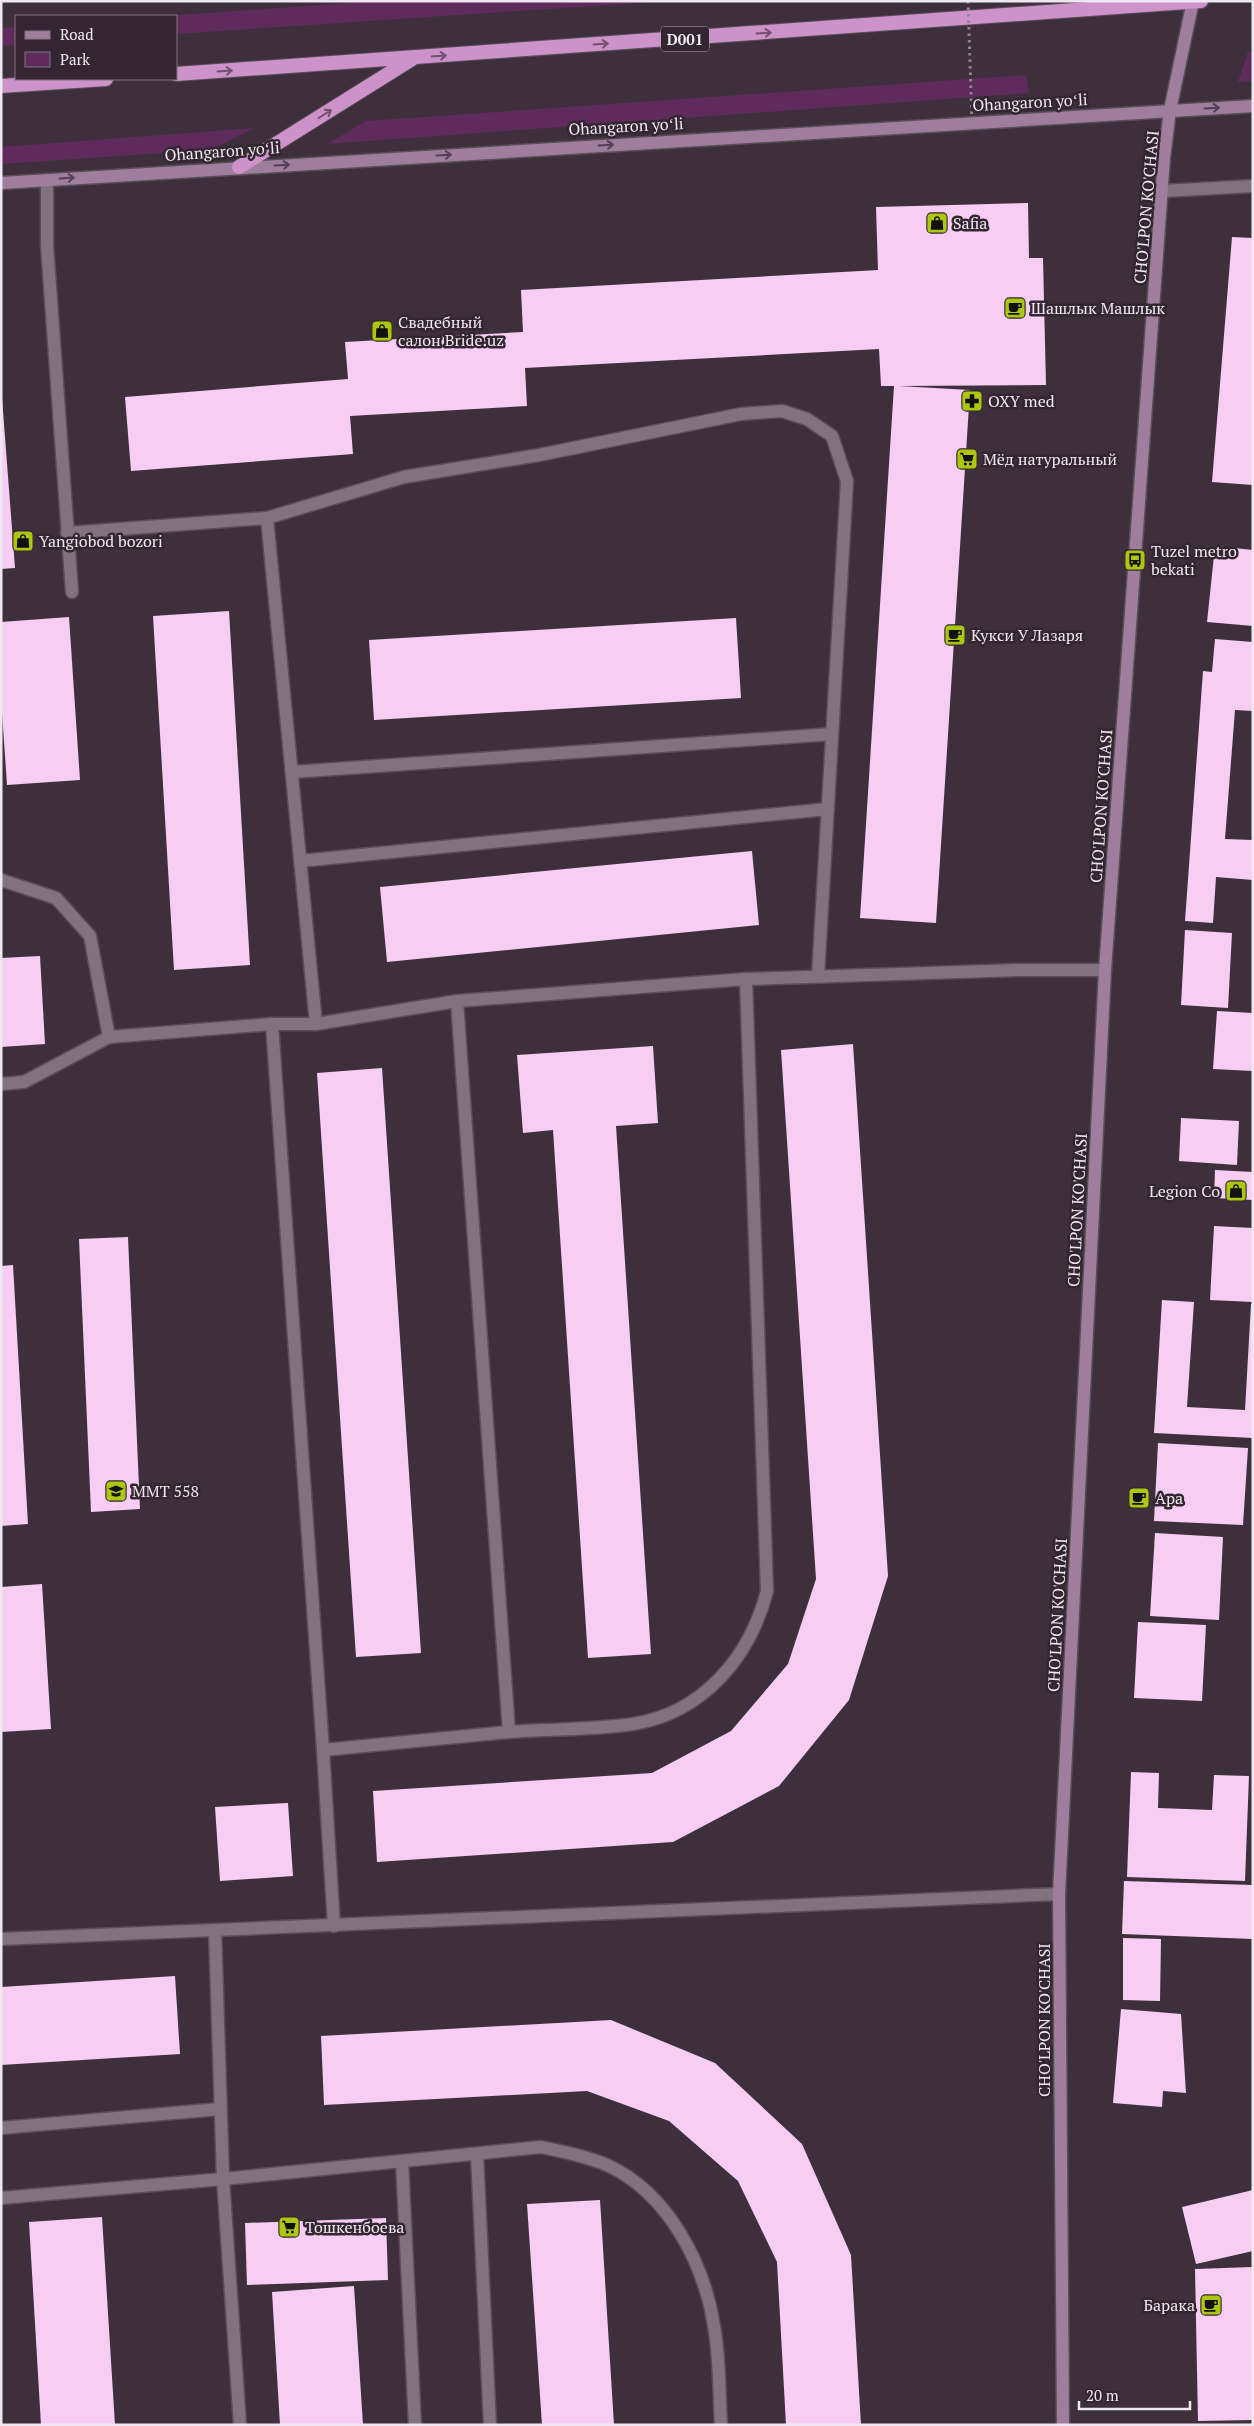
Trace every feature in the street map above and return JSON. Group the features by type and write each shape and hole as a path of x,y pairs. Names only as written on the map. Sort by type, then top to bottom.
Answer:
{"highway":[{"name":"D001","path":"178,74 1200,1"},
{"path":"239,167 414,58"},
{"path":"1,86 91,80"}],"main road":[{"name":"CHO'LPON KO'CHASI","path":"1063,2425 1059,1894 1105,970 1170,110 1193,2"},
{"name":"Ohangaron yoʻli","path":"1,183 1253,106"}],"street":[{"path":"47,180 47,245 72,592"},
{"path":"1163,191 1253,186"},
{"path":"67,533 267,518 404,477 539,456 741,414 782,411 806,419 832,436 847,481 818,976"},
{"path":"267,518 316,1024"},
{"path":"292,772 832,734"},
{"path":"300,861 828,809"},
{"path":"1,880 56,898 90,936 109,1036"},
{"path":"1,1084 24,1082 109,1036 272,1024 316,1024 457,1001 746,979 1019,970 1105,970"},
{"path":"323,1750 509,1732 633,1724 658,1718 681,1708 723,1676 752,1636 761,1614 767,1591 746,979"},
{"path":"457,1001 509,1732"},
{"path":"272,1024 334,1926"},
{"path":"1,1939 1059,1894"},
{"path":"215,1930 223,2179 240,2425"},
{"path":"1,2128 220,2109"},
{"path":"1,2198 223,2179 541,2147 576,2154 614,2170 635,2183 660,2206 681,2234 698,2265 715,2327 721,2425"},
{"path":"476,2155 490,2425"},
{"path":"402,2160 415,2425"}],"path":[{"path":"968,1 972,123"}],"green space":[{"path":"379,1 668,1 178,34 178,15"},
{"path":"15,27 15,45 1,46 1,28"},
{"path":"1248,52 1253,52 1253,81 1238,82"},
{"path":"1026,75 1029,93 327,144 366,121"},
{"path":"254,128 210,150 1,164 1,147"}],"building":[{"path":"1028,203 1029,258 1043,258 1046,385 899,386 970,390 936,923 860,918 894,386 881,386 879,349 525,368 527,406 350,416 353,454 131,471 125,397 348,379 345,342 523,332 521,290 878,270 876,207"},
{"path":"1232,237 1253,238 1253,485 1212,482"},
{"path":"1,385 15,568 1,569"},
{"path":"1215,546 1253,550 1253,626 1207,622"},
{"path":"229,611 250,965 174,970 153,616"},
{"path":"69,617 80,780 7,785 1,698 1,622"},
{"path":"736,618 741,698 374,720 369,640"},
{"path":"1215,639 1253,642 1253,711 1235,710 1225,839 1253,840 1253,880 1216,877 1213,923 1185,921 1203,671 1212,672"},
{"path":"752,851 759,925 387,962 380,887"},
{"path":"1185,930 1232,933 1228,1008 1181,1005"},
{"path":"40,956 45,1044 1,1047 1,958"},
{"path":"1217,1011 1253,1013 1253,1071 1213,1069"},
{"path":"853,1044 888,1576 849,1700 779,1786 673,1842 377,1862 373,1791 652,1773 731,1731 788,1664 816,1579 781,1050"},
{"path":"653,1046 658,1123 616,1126 651,1654 588,1658 553,1130 523,1133 517,1055"},
{"path":"382,1068 421,1653 356,1657 317,1073"},
{"path":"1181,1118 1239,1121 1237,1165 1179,1161"},
{"path":"1215,1170 1253,1172 1253,1200 1214,1198"},
{"path":"1214,1226 1253,1228 1253,1302 1210,1300"},
{"path":"128,1237 140,1509 91,1512 79,1239"},
{"path":"13,1265 28,1524 1,1526 1,1266"},
{"path":"1162,1300 1194,1302 1187,1407 1245,1410 1251,1304 1253,1304 1253,1438 1154,1433"},
{"path":"1158,1443 1248,1448 1243,1525 1154,1521"},
{"path":"1155,1533 1223,1537 1219,1620 1150,1616"},
{"path":"42,1584 51,1729 1,1732 1,1587"},
{"path":"1138,1622 1206,1625 1202,1701 1134,1698"},
{"path":"1131,1772 1159,1773 1158,1808 1212,1810 1214,1775 1249,1776 1245,1881 1127,1877"},
{"path":"288,1803 293,1876 220,1881 215,1807"},
{"path":"1124,1881 1253,1885 1253,1939 1122,1934"},
{"path":"1123,1938 1161,1939 1160,2001 1123,2000"},
{"path":"175,1976 180,2054 1,2065 1,1987"},
{"path":"1121,2009 1181,2014 1186,2093 1163,2091 1162,2107 1113,2103"},
{"path":"611,2020 715,2063 802,2144 851,2255 861,2425 786,2425 777,2262 738,2181 669,2121 587,2091 324,2105 321,2036"},
{"path":"1253,2190 1253,2251 1196,2264 1182,2207"},
{"path":"600,2200 614,2425 542,2425 527,2204"},
{"path":"102,2217 115,2425 41,2425 29,2222"},
{"path":"386,2218 388,2280 247,2285 245,2223"},
{"path":"1253,2267 1253,2420 1198,2421 1195,2269"},
{"path":"354,2286 363,2425 280,2425 272,2292"}],"place":[{"name":"Safia","path":"937,223"},
{"name":"Шашлык Машлык","path":"1015,308"},
{"name":"Свадебный салон Bride.uz","path":"382,331"},
{"name":"OXY med","path":"972,401"},
{"name":"Мёд натуральный","path":"967,459"},
{"name":"Yangiobod bozori","path":"23,541"},
{"name":"Tuzel metro bekati","path":"1135,560"},
{"name":"Кукси У Лазаря","path":"955,635"},
{"name":"Legion Co","path":"1236,1191"},
{"name":"MMT 558","path":"116,1491"},
{"name":"Ара","path":"1139,1498"},
{"name":"Тошкенбоева","path":"289,2227"},
{"name":"Барака","path":"1211,2305"}]}
